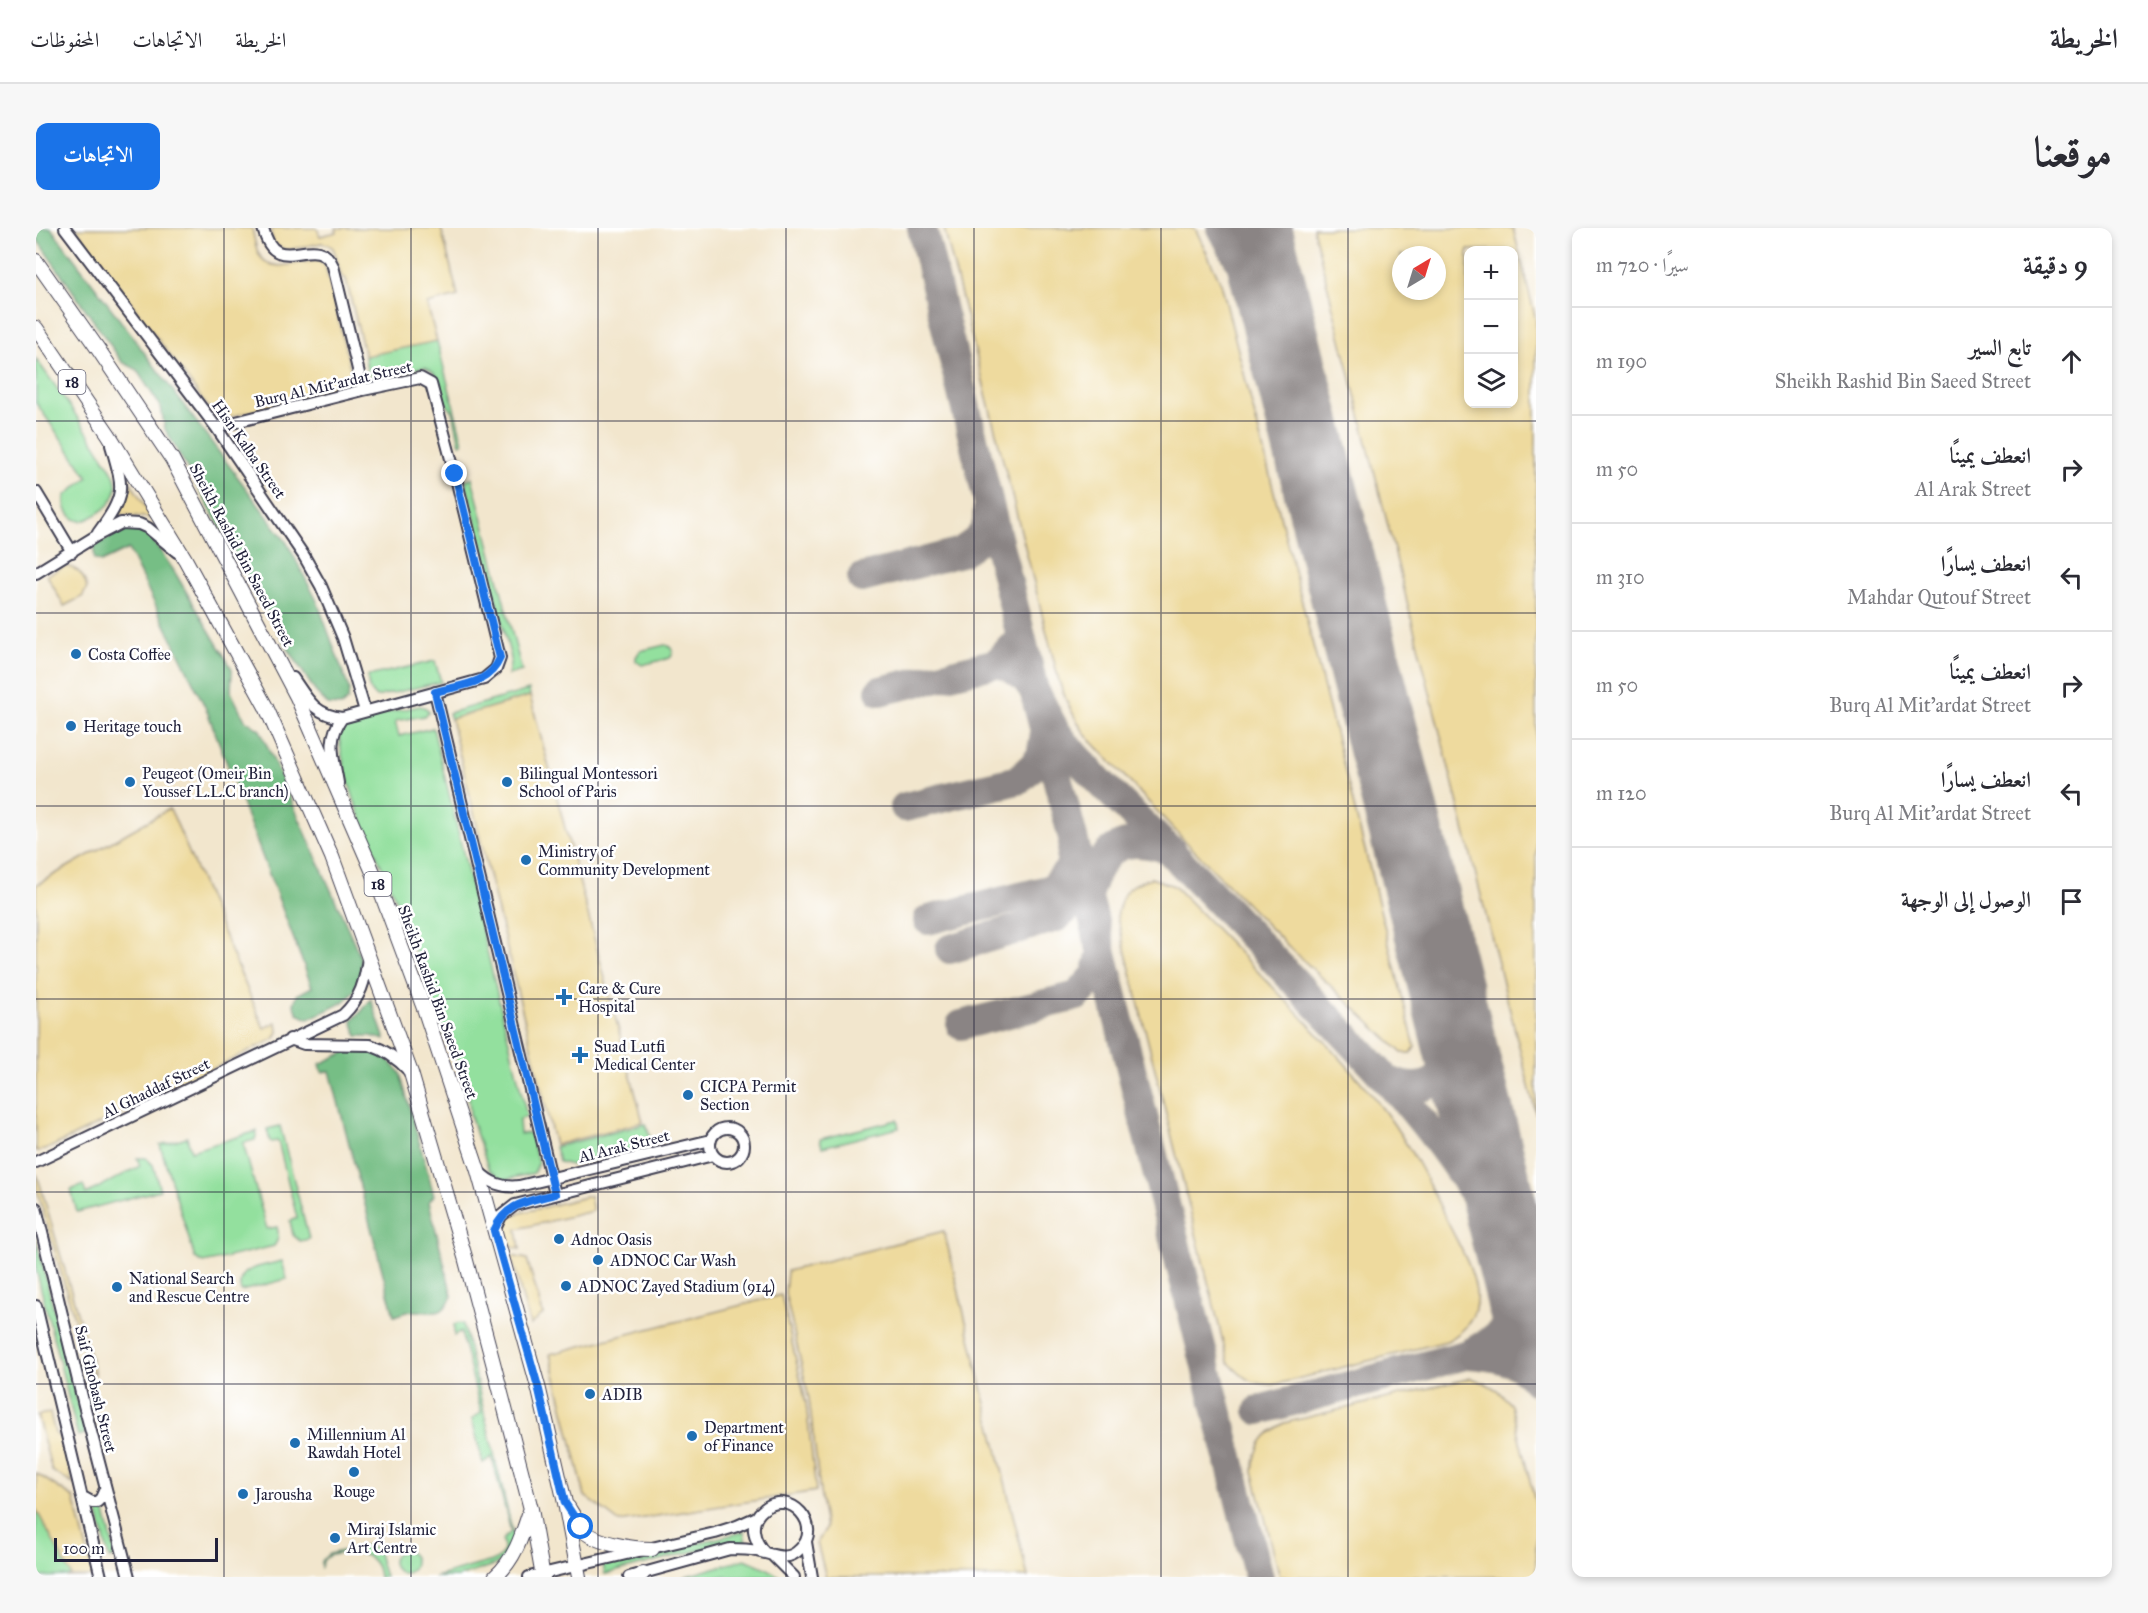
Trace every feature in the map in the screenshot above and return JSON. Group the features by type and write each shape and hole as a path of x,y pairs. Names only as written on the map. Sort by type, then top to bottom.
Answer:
{"main road":[{"name":"Sheikh Rashid Bin Saeed Street","path":"36,261 172,459 297,697 376,879 426,1011 478,1171 539,1390 578,1572"},
{"name":"18","path":"36,328 109,435 185,559 266,706 332,858 411,1072 465,1257 531,1509 538,1576"},
{"path":"565,1503 581,1527 591,1536 628,1547 652,1549"},
{"path":"495,1577 506,1566 517,1549 531,1509"}],"street":[{"name":"Hisn Kalba Street","path":"65,228 216,427 288,530 321,586 343,638 365,711"},
{"path":"262,228 266,242 275,250 284,253 313,249 329,257 363,390"},
{"name":"Burq Al Mit'ardat Street","path":"216,427 420,378 431,384 500,658 496,669 483,679 342,718"},
{"path":"96,536 120,496 121,483 109,435"},
{"path":"36,492 72,552"},
{"path":"36,573 121,523 139,524 157,534 185,559"},
{"path":"271,647 313,706 325,714 342,718 333,733 332,743 339,791"},
{"path":"435,692 555,1194"},
{"name":"Al Ghaddaf Street","path":"36,1162 343,1015 361,991 369,956"},
{"path":"290,1040 304,1044 370,1045 394,1057 411,1072"},
{"path":"729,1128 738,1131 744,1143 743,1152 734,1161 722,1162 713,1155 711,1140 720,1129 729,1128"},
{"name":"Al Arak Street","path":"478,1171 493,1183 519,1186 711,1140"},
{"path":"659,1152 663,1167"},
{"name":"Al Arak Street","path":"494,1231 501,1216 515,1205 713,1155"},
{"name":"Saif Ghobash Street","path":"36,1208 129,1577"},
{"path":"36,1306 101,1577"},
{"path":"83,1497 97,1502 105,1488"},
{"path":"794,1577 758,1545 754,1536 757,1517 766,1507 773,1504 789,1504 798,1508 806,1519 808,1526 806,1542 812,1577"},
{"path":"538,1576 578,1572 652,1549 726,1530 757,1517"},
{"path":"637,1576 730,1549 747,1549 788,1557 796,1553 806,1542"}],"green space":[{"path":"36,228 51,228 287,543 317,601 349,689 348,700 341,706 328,705 315,691 289,650 165,429 161,407 136,369 122,362 36,238"},
{"path":"437,341 463,443 460,444 453,411 445,401 440,383 432,372 425,367 372,377 367,371 365,356"},
{"path":"36,359 71,407 111,469 115,479 116,488 112,500 99,513 82,521 73,518 67,511 65,496 88,477 36,403"},
{"path":"472,478 522,671 508,675 511,658 465,480"},
{"path":"135,527 148,533 174,571 232,669 231,692 245,720 260,730 361,958 361,972 354,992 340,1004 308,1019 298,1014 294,1004 297,995 312,987 207,711 128,549 101,562 94,559 94,546 123,529"},
{"path":"665,645 672,650 670,658 642,665 636,661 640,651"},
{"path":"435,661 441,682 376,697 369,688 368,676"},
{"path":"529,690 530,696 451,719 449,713"},
{"path":"420,706 429,712 424,716 395,721 399,736 433,728 527,1116 519,1120 520,1134 530,1133 538,1163 534,1173 504,1180 489,1170 470,1115 469,1097 455,1052 445,1036 402,915 353,797 342,755 339,734 355,719"},
{"path":"371,999 385,1040 371,1036 357,1036 352,1020"},
{"path":"354,1048 380,1055 400,1073 434,1195 429,1202 452,1296 440,1311 412,1311 394,1316 330,1071 322,1072 320,1064"},
{"path":"897,1120 899,1128 822,1147 820,1139"},
{"path":"646,1124 652,1144 571,1165 559,1162 555,1147"},
{"path":"280,1126 309,1239 300,1241 293,1235 290,1221 297,1218 278,1141 270,1142 267,1129"},
{"path":"257,1131 255,1140 243,1143 267,1229 277,1227 277,1241 274,1246 204,1263 195,1258 160,1145 187,1137 191,1151"},
{"path":"137,1158 146,1158 153,1165 160,1190 77,1212 71,1190 83,1185 86,1194 140,1166"},
{"path":"36,1239 85,1434 78,1436 36,1269"},
{"path":"282,1261 287,1279 241,1291 240,1283 246,1272 259,1266"},
{"path":"463,1324 514,1538 507,1557 497,1564 458,1577 435,1577 496,1560 504,1552 502,1540 511,1532 492,1457 483,1463 472,1419 481,1412 461,1332 454,1336 454,1325"},
{"path":"99,1506 104,1509 116,1557 109,1558 97,1510"},
{"path":"36,1509 72,1576 36,1577"},
{"path":"744,1532 746,1543 711,1547 605,1574 603,1565"},
{"path":"367,1545 377,1550 385,1577 379,1577 370,1558 358,1553 328,1556 321,1569 321,1561 329,1554"},
{"path":"404,1551 412,1554 415,1562 412,1570 404,1573 396,1570 393,1562 396,1554"},
{"path":"745,1559 780,1577 683,1577"}],"sand":[{"path":"76,228 252,228 257,250 265,262 279,266 318,261 325,265 352,375 351,382 345,388 225,418 218,417 210,410"},
{"path":"317,228 320,236 337,232 336,228 441,228 458,296 427,304 437,341 365,356 346,279 341,276 333,248 321,243 287,250 274,245 271,230"},
{"path":"944,228 1195,228 1221,283 1415,1047 1411,1053 1402,1053 1285,943 1085,734 1074,715 1059,681"},
{"path":"1313,228 1513,228 1518,246 1464,246 1464,408 1518,408 1518,248 1536,320 1536,1114"},
{"path":"131,483 152,518 118,514"},
{"path":"65,566 74,568 80,573 87,588 82,597 64,606 47,575"},
{"path":"530,696 643,1122 555,1145 451,719"},
{"path":"169,809 264,1028 277,1022 278,1032 274,1039 45,1150 36,1151 36,885"},
{"path":"1151,878 1174,886 1298,1013 1365,1086 1403,1139 1465,1257 1476,1288 1476,1303 1472,1317 1463,1330 1447,1341 1273,1385 1248,1379 1228,1362 1117,917 1126,891"},
{"path":"37,1174 95,1374 89,1369 36,1187"},
{"path":"590,1196 593,1211 517,1229 520,1249 508,1245 502,1237 502,1227 508,1216"},
{"path":"944,1231 1028,1577 826,1577 817,1543 826,1528 809,1399 785,1293 787,1271"},
{"path":"511,1256 527,1259 543,1314 530,1325"},
{"path":"781,1295 806,1403 816,1491 619,1522 585,1496 550,1354"},
{"path":"1471,1378 1497,1390 1511,1405 1536,1505 1536,1577 1280,1577 1253,1471 1258,1448 1265,1437 1284,1423"},
{"path":"50,1413 55,1433 62,1440 73,1484 52,1471 37,1415"},
{"path":"36,1473 74,1498 94,1577 68,1577 71,1575 36,1509"}],"taxiway":[{"path":"922,228 1034,690 1259,1577"},
{"path":"1222,228 1259,297 1299,402"},
{"path":"862,578 961,552 984,532 988,503"},
{"path":"880,691 997,663 1010,649"},
{"path":"997,663 1010,667 1028,681 1057,733 1076,757 1212,895 1411,1108 1456,1166 1516,1271 1518,1283 1513,1316 1502,1331 1469,1354 1259,1410"},
{"path":"905,807 1018,780 1041,756 1045,733"},
{"path":"1087,896 1099,866 1116,848 1139,843 1171,850"},
{"path":"928,920 1052,889 1070,869 1073,844"},
{"path":"950,949 1057,917 1072,904 1081,888 1082,877"},
{"path":"961,1025 1077,996 1096,975 1101,956"},
{"path":"1387,1080 1414,1087 1433,1082 1448,1067 1459,1042"},
{"path":"1469,1354 1514,1363 1536,1381"}],"runway":[{"path":"1255,228 1536,1350"}],"place":[{"name":"Costa Coffee","path":"76,654"},
{"name":"Heritage touch","path":"71,726"},
{"name":"Peugeot (Omeir Bin Youssef L.L.C branch)","path":"130,782"},
{"name":"Bilingual Montessori School of Paris","path":"507,782"},
{"name":"Ministry of Community Development","path":"526,860"},
{"name":"Care & Cure Hospital","path":"564,997"},
{"name":"Suad Lutfi Medical Center","path":"580,1055"},
{"name":"CICPA Permit Section","path":"688,1095"},
{"name":"Adnoc Oasis","path":"559,1239"},
{"name":"ADNOC Car Wash","path":"598,1260"},
{"name":"ADNOC Zayed Stadium (914)","path":"566,1286"},
{"name":"National Search and Rescue Centre","path":"117,1287"},
{"name":"ADIB","path":"590,1394"},
{"name":"Department of Finance","path":"692,1436"},
{"name":"Millennium Al Rawdah Hotel","path":"295,1443"},
{"name":"Rouge","path":"354,1472"},
{"name":"Jarousha","path":"243,1494"},
{"name":"Miraj Islamic Art Centre","path":"335,1538"}],"route":[{"path":"455,474 500,658 496,669 483,679 435,692 555,1194 515,1205 501,1216 494,1231 539,1390 565,1503 581,1527"}]}
